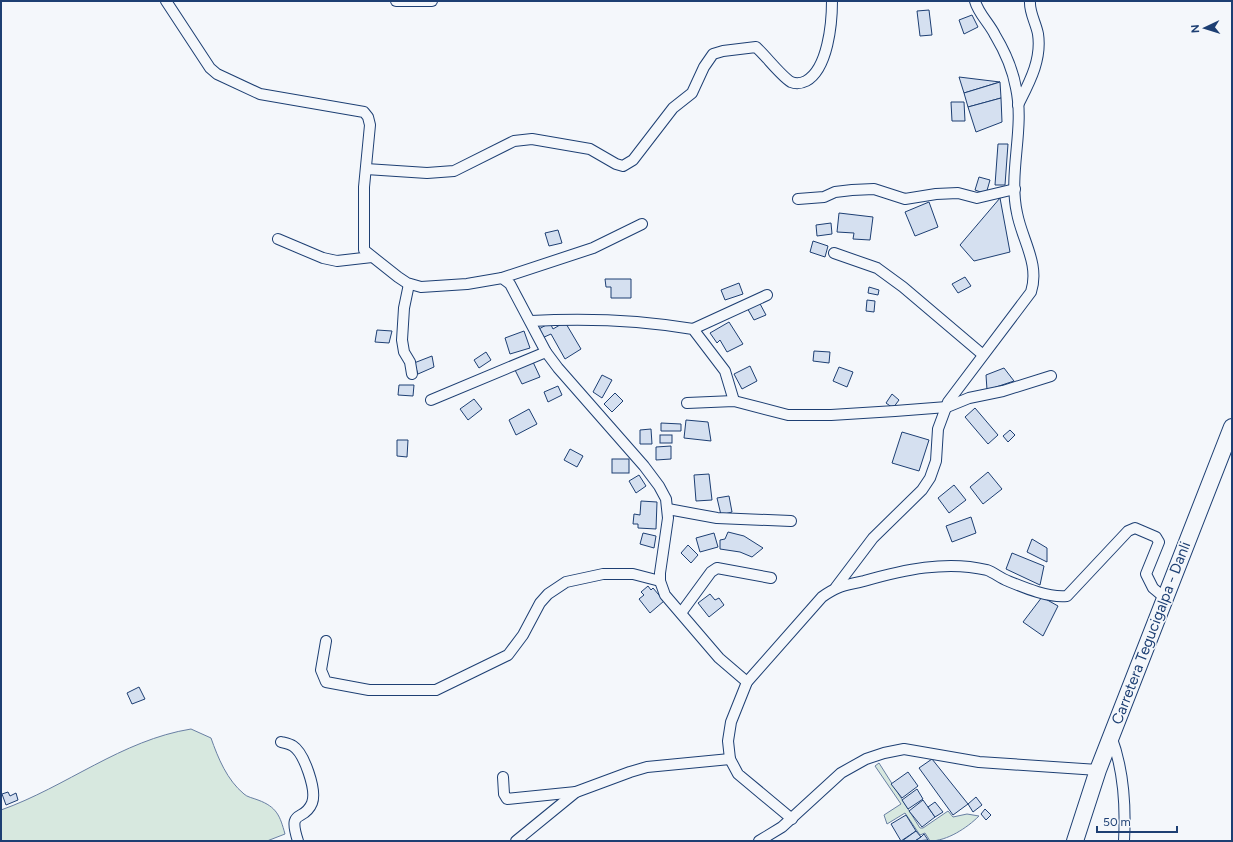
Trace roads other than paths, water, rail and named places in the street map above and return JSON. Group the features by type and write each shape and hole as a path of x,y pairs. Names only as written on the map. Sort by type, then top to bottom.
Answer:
{"highway":[{"name":"Carretera Tegucigalpa - Danli","path":"1075,841 1098,770 1232,427"}],"street":[{"path":"166,1 210,68 217,74 260,94 364,112 368,117 370,125 366,169 363,240 364,250 409,284 432,288 502,278 593,248 631,231 642,224"},
{"path":"396,1 432,1"},
{"path":"366,169 426,173 454,171 514,141 532,139 590,149 616,164 623,166 633,160 673,108 692,92 704,67 714,54 723,51 756,47 792,82 801,83 811,78 816,73 825,54 832,1"},
{"path":"792,819 738,774 730,759 728,741 731,722 747,682 822,597 836,587 873,538 922,490 930,478 936,460 938,429 948,402 982,354 1031,292 1034,282 1030,253 1017,213 1015,189 1018,105 1016,88 996,35 975,1"},
{"path":"1018,105 1030,81 1037,59 1039,43 1030,10 1030,1"},
{"path":"798,199 824,197 835,192 874,189 905,199 936,194 958,193 977,198 1015,189"},
{"path":"278,239 323,258 337,261 372,257"},
{"path":"834,252 877,268 903,287 982,354"},
{"path":"502,278 514,289 546,352 558,368 644,466 659,486 668,509 660,573 660,581 665,595 719,658 747,682"},
{"path":"409,284 404,308 402,340 404,352 410,362 412,374"},
{"path":"531,321 600,320 693,329 767,295"},
{"path":"693,329 725,371 734,402"},
{"path":"431,400 546,352"},
{"path":"687,403 734,402 788,415 831,415 947,407 969,398 1003,391 1051,376"},
{"path":"668,509 717,518 791,521"},
{"path":"836,587 916,568 946,567 986,570 996,574 1006,581 1036,591 1067,596 1128,531 1135,528 1156,537 1159,542 1146,574 1152,588 1165,598"},
{"path":"681,613 711,572 717,568 771,578"},
{"path":"326,641 321,670 326,682 369,690 436,690 508,655 523,635 540,603 548,594 566,582 603,574 632,574 660,581"},
{"path":"1111,736 1119,758 1126,809 1124,841"},
{"path":"281,742 294,746 305,762 312,781 312,802 309,807 294,820 293,824 298,841"},
{"path":"759,841 772,835 792,819 842,773 866,759 884,753 904,749 979,762 1098,770"},
{"path":"503,777 504,794 507,799 576,792 647,767 730,759"},
{"path":"516,841 576,792"}]}
